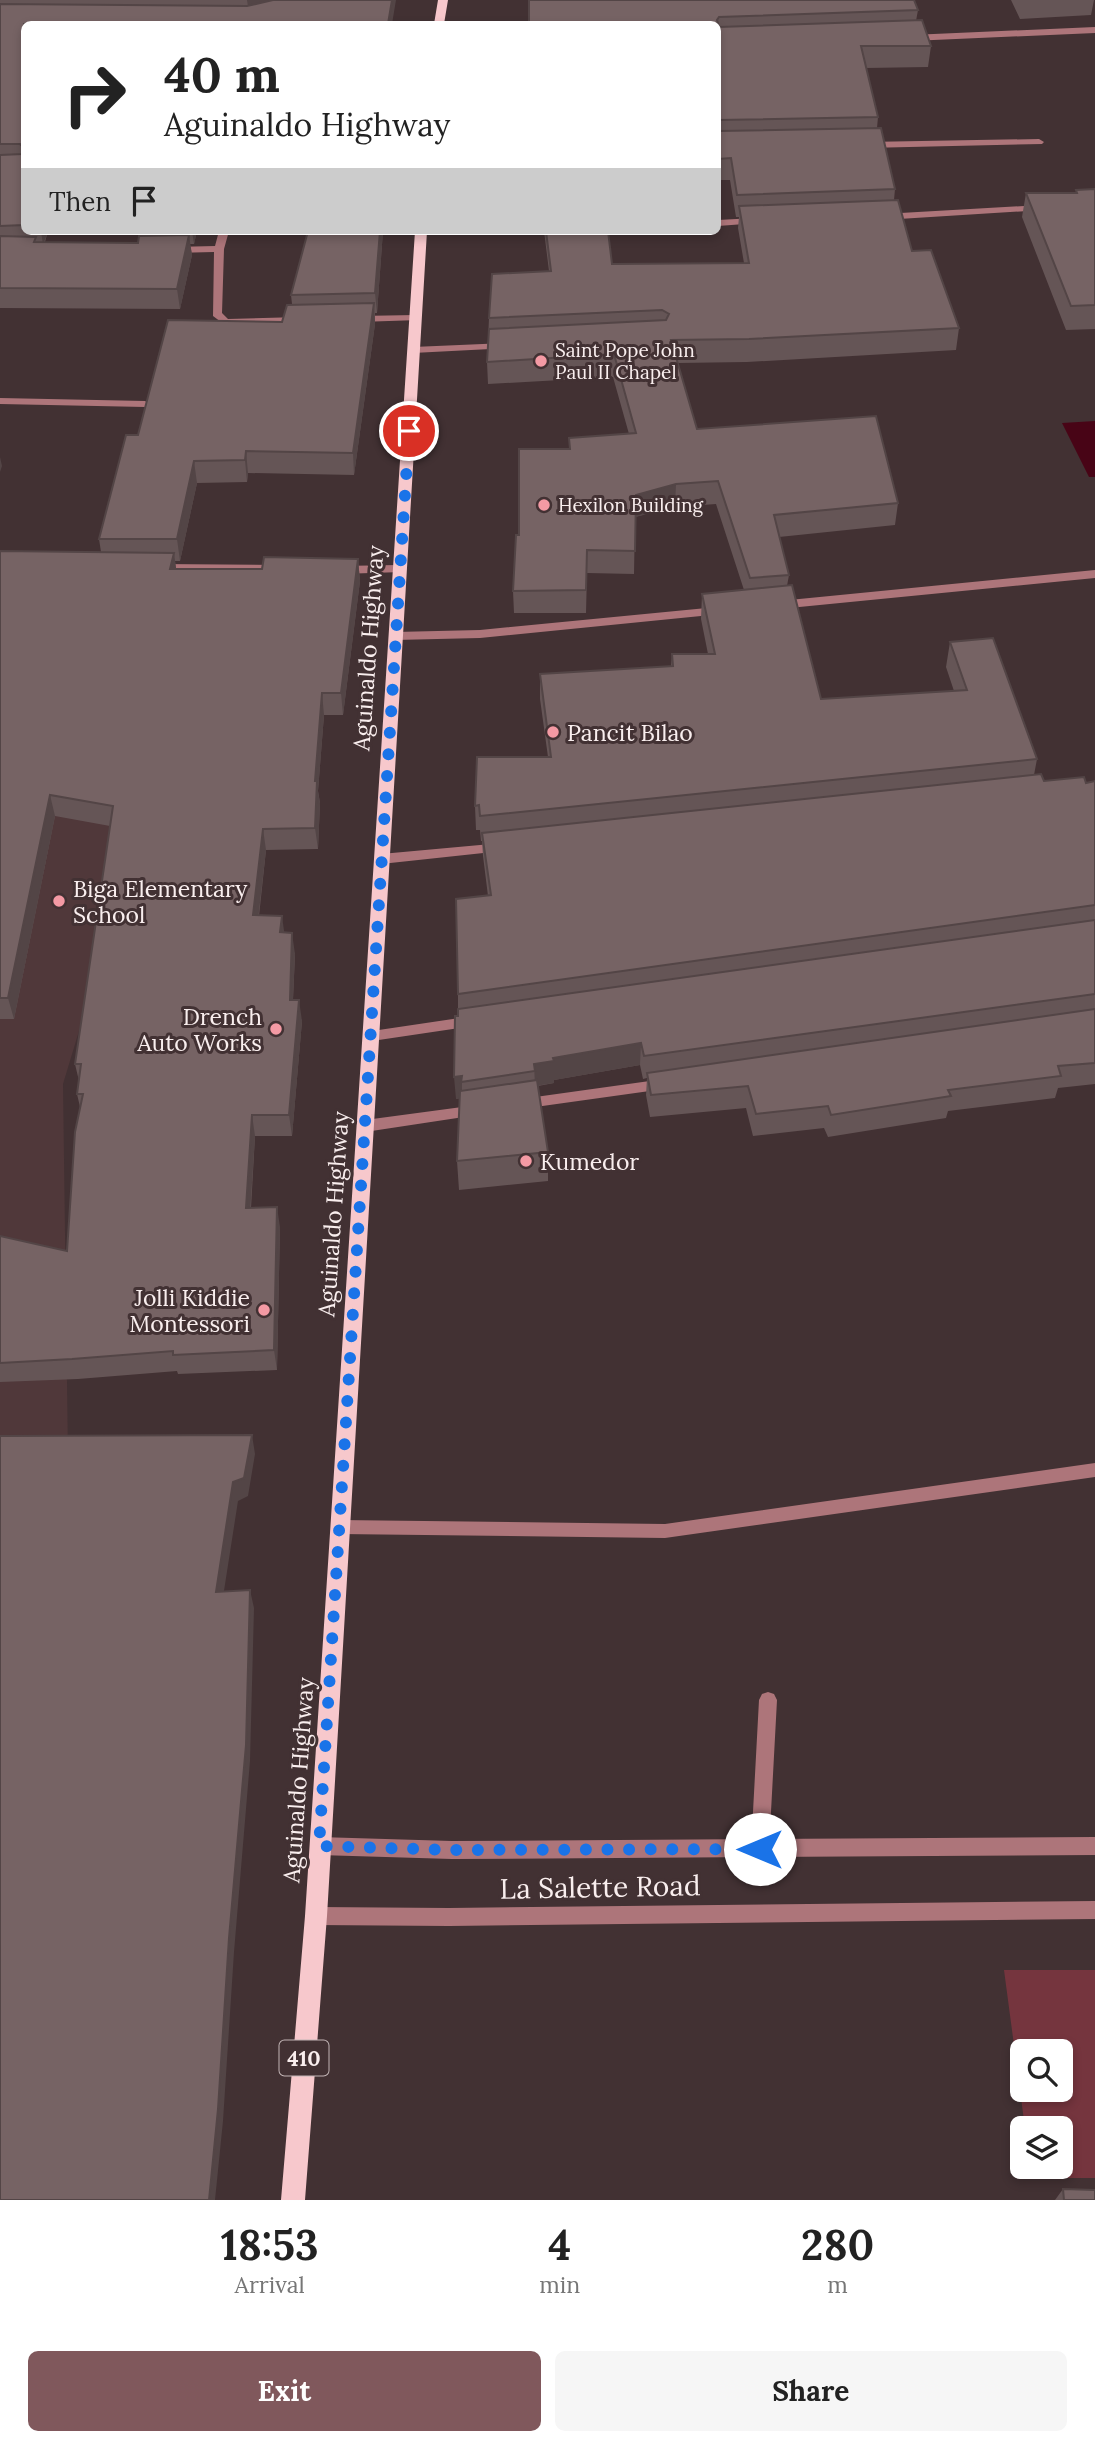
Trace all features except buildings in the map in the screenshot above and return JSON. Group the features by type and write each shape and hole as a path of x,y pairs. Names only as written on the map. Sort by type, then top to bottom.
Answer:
{"main road":[{"path":"440,21 443,0"},
{"name":"Aguinaldo Highway","path":"293,2200 316,1916 421,235"}],"street":[{"path":"902,38 1095,30"},
{"path":"857,145 1039,142"},
{"path":"877,217 1054,207"},
{"path":"721,223 771,221"},
{"path":"223,235 219,249 217,314 220,319 225,322 307,320"},
{"path":"164,250 219,249"},
{"path":"348,319 415,318"},
{"path":"413,350 517,346"},
{"path":"0,401 145,404"},
{"path":"139,568 293,569"},
{"path":"321,570 398,569"},
{"path":"767,606 1095,574"},
{"path":"395,636 480,634 726,610"},
{"path":"381,859 512,846"},
{"path":"372,1036 491,1019"},
{"path":"365,1126 682,1081"},
{"path":"339,1527 665,1531 1095,1470"},
{"path":"760,1849 768,1700"},
{"name":"La Salette Road","path":"319,1846 452,1850 1095,1846"},
{"name":"La Salette Road","path":"316,1916 1095,1910"}],"shaded area":[{"path":"1095,421 1095,477 1089,477 1062,423"},
{"path":"175,713 63,1084 78,2200 0,2200 0,718"},
{"path":"1004,1970 1095,1970 1095,2178 1073,2178 1073,2116 1023,2116 1022,2102 1073,2102 1073,2039 1013,2039"}],"place":[{"name":"Saint Pope John Paul II Chapel","path":"541,361"},
{"name":"Hexilon Building","path":"544,505"},
{"name":"Pancit Bilao","path":"553,732"},
{"name":"Biga Elementary School","path":"59,901"},
{"name":"Drench Auto Works","path":"276,1029"},
{"name":"Kumedor","path":"526,1161"},
{"name":"Jolli Kiddie Montessori","path":"264,1310"}],"route":[{"path":"409,431 398,569 375,982 319,1846 452,1850 760,1849"}]}
